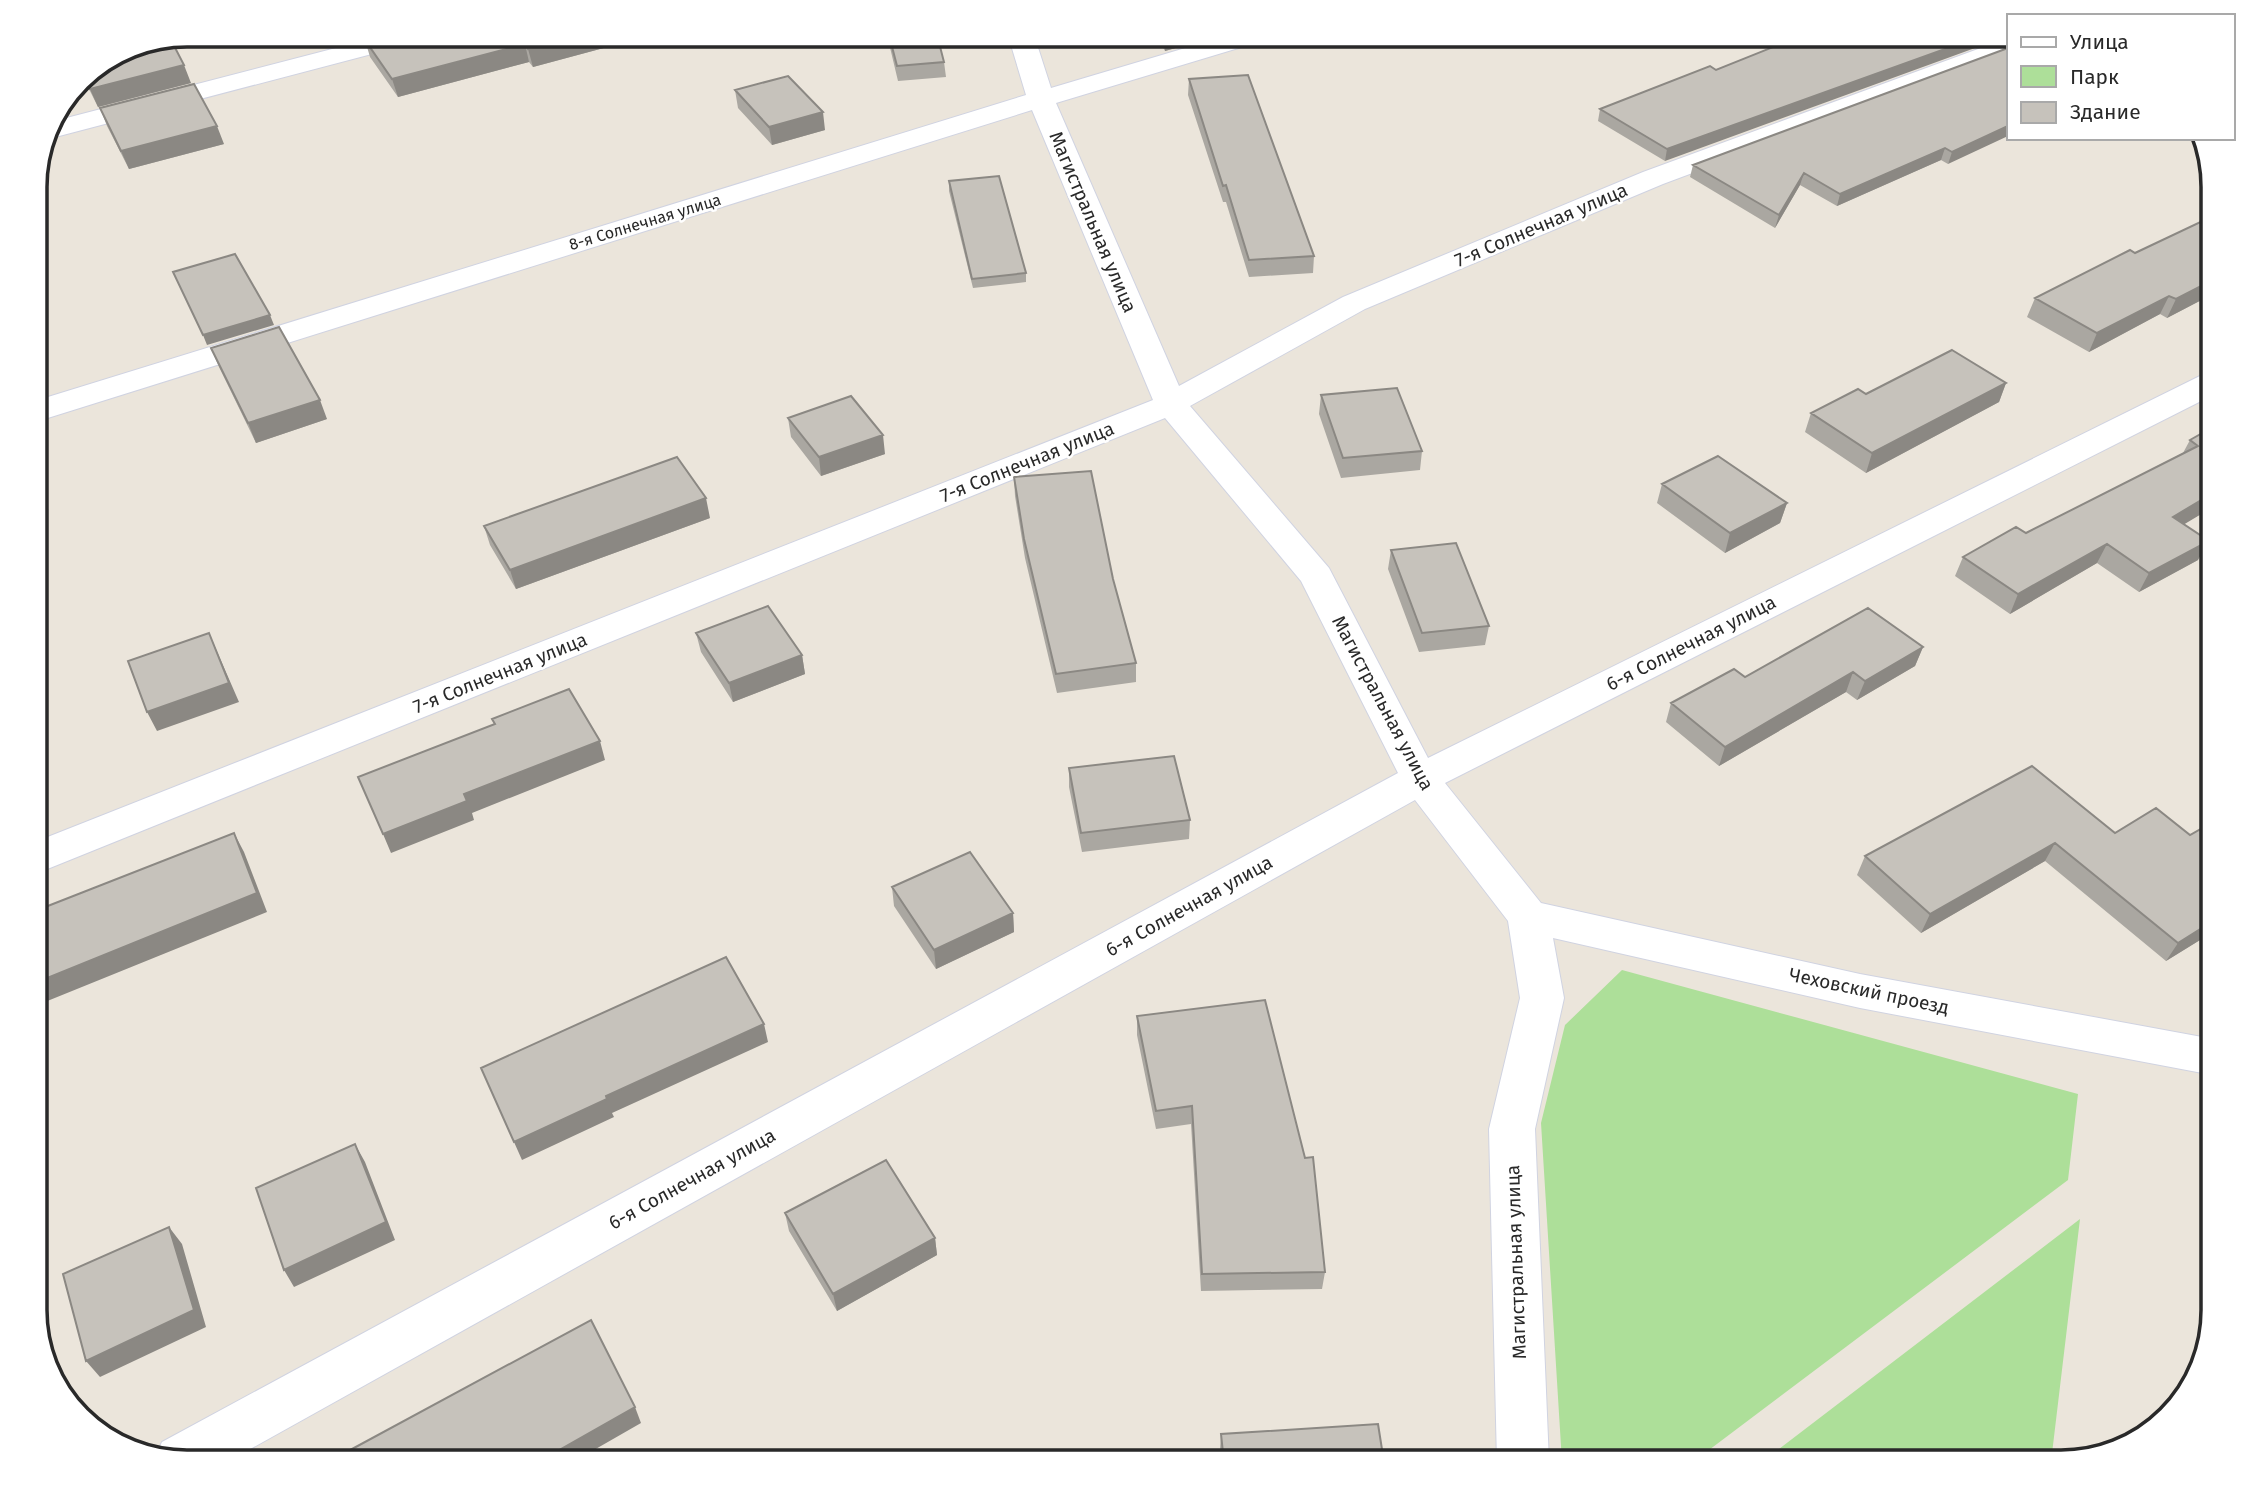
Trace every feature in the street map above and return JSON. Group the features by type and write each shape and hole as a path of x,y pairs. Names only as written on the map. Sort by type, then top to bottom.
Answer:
{"street":[{"path":"61,128 370,47"},
{"name":"Магистральная улица","path":"1025,47 1041,99 1171,404 1316,576 1420,779 1528,916 1542,998 1512,1129 1523,1450"},
{"name":"8-я Солнечная улица","path":"48,408 1216,47"},
{"name":"7-я Солнечная улица","path":"48,854 1171,404 1354,303 1653,178 2005,47"},
{"name":"6-я Солнечная улица","path":"198,1450 1420,779 2201,388"},
{"name":"Чеховский проезд","path":"1528,916 1860,991 2201,1055"}],"green space":[{"path":"1622,970 2078,1094 2068,1180 1709,1450 1561,1450 1541,1123 1565,1025"},
{"path":"2080,1219 2052,1450 1778,1450"}],"building":[{"path":"370,47 514,47 392,79"},
{"path":"892,47 940,47 944,62 897,66"},
{"path":"1773,47 1951,47 1667,149 1600,109 1710,66 1716,70"},
{"path":"175,48 184,65 90,89 117,66 151,52"},
{"path":"2007,48 2007,126 1952,152 1945,148 1840,194 1804,173 1779,215 1693,165"},
{"path":"1248,75 1314,256 1249,260 1189,79"},
{"path":"788,76 823,112 769,127 735,90"},
{"path":"194,84 217,126 121,151 100,108"},
{"path":"999,176 1026,273 972,279 949,181"},
{"path":"2201,222 2201,286 2176,299 2169,296 2097,333 2035,298 2130,250 2135,253"},
{"path":"235,254 270,315 203,335 173,272"},
{"path":"279,327 320,400 248,423 211,348"},
{"path":"1952,350 2006,383 1872,453 1811,413 1858,389 1866,394"},
{"path":"1397,388 1422,451 1343,458 1321,395"},
{"path":"851,396 883,435 819,457 788,418"},
{"path":"2201,434 2201,500 2173,517 2201,536 2201,545 2149,573 2107,544 2018,594 1963,557 2016,527 2026,533 2198,446 2190,440"},
{"path":"1718,456 1787,503 1730,533 1662,484"},
{"path":"677,457 706,498 510,570 484,526"},
{"path":"1091,471 1113,579 1136,663 1056,674 1024,539 1014,477"},
{"path":"1456,543 1489,626 1422,633 1391,550"},
{"path":"768,606 802,655 729,683 696,633"},
{"path":"1868,608 1923,647 1865,681 1853,672 1725,747 1671,703 1734,669 1745,677"},
{"path":"209,633 229,683 147,712 128,661"},
{"path":"569,689 600,741 464,794 467,801 383,834 358,777 495,724 492,719"},
{"path":"1174,756 1190,820 1081,833 1069,768"},
{"path":"2032,766 2115,833 2156,808 2190,835 2201,829 2201,929 2178,943 2055,843 1930,914 1865,856"},
{"path":"234,833 257,893 48,978 48,906"},
{"path":"970,852 1013,913 934,950 892,887"},
{"path":"726,957 764,1024 606,1096 607,1099 514,1142 481,1068"},
{"path":"1265,1000 1305,1158 1313,1157 1325,1272 1202,1274 1192,1106 1156,1111 1137,1016"},
{"path":"355,1144 386,1222 284,1270 256,1188"},
{"path":"886,1160 935,1238 833,1294 785,1213"},
{"path":"169,1227 194,1310 86,1361 63,1274"},
{"path":"591,1320 635,1407 559,1450 350,1450"},
{"path":"1378,1424 1382,1450 1223,1450 1221,1434"}]}
